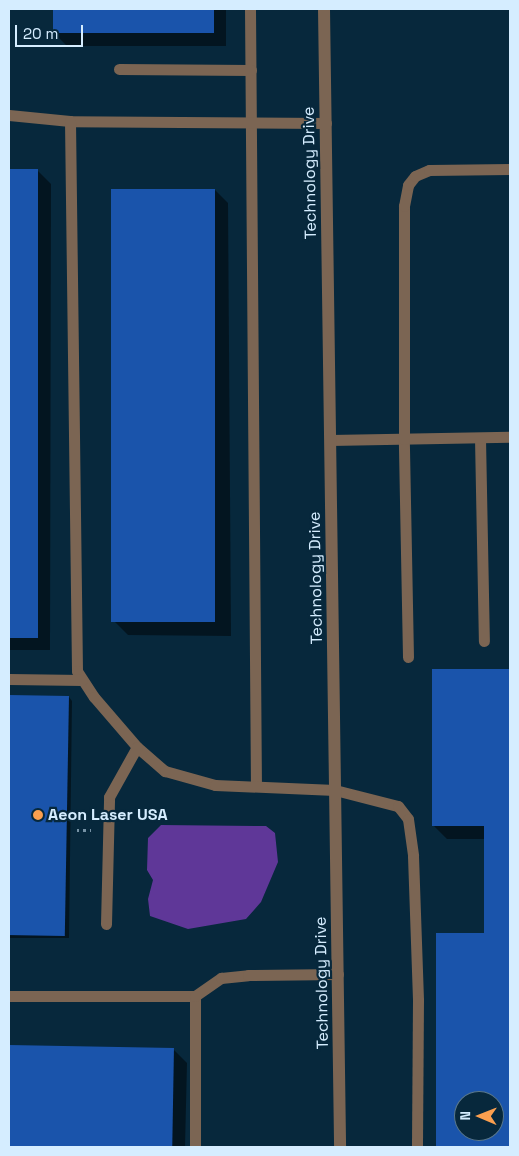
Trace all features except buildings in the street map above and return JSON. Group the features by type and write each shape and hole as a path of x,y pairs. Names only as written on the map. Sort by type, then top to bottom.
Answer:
{"street":[{"name":"Technology Drive","path":"324,9 340,1147"}],"lane":[{"path":"250,9 256,786"},
{"path":"119,69 251,70"},
{"path":"9,115 70,121 326,123"},
{"path":"70,121 77,672 137,747 164,771 215,785 335,790 398,806 408,819 413,856 418,1000 417,1147"},
{"path":"408,657 404,439 404,206 408,185 415,176 429,170 510,169"},
{"path":"330,440 510,437"},
{"path":"480,438 484,641"},
{"path":"9,679 82,680"},
{"path":"106,924 109,797 137,747"},
{"path":"9,996 195,996 221,978 248,975 338,974"},
{"path":"195,996 195,1147"}],"path":[{"path":"77,830 99,830"}],"shaded area":[{"path":"161,825 266,826 275,833 278,862 261,902 246,919 188,929 150,916 148,899 153,880 147,870 148,838"}],"place":[{"name":"Aeon Laser USA","path":"38,815"}]}
